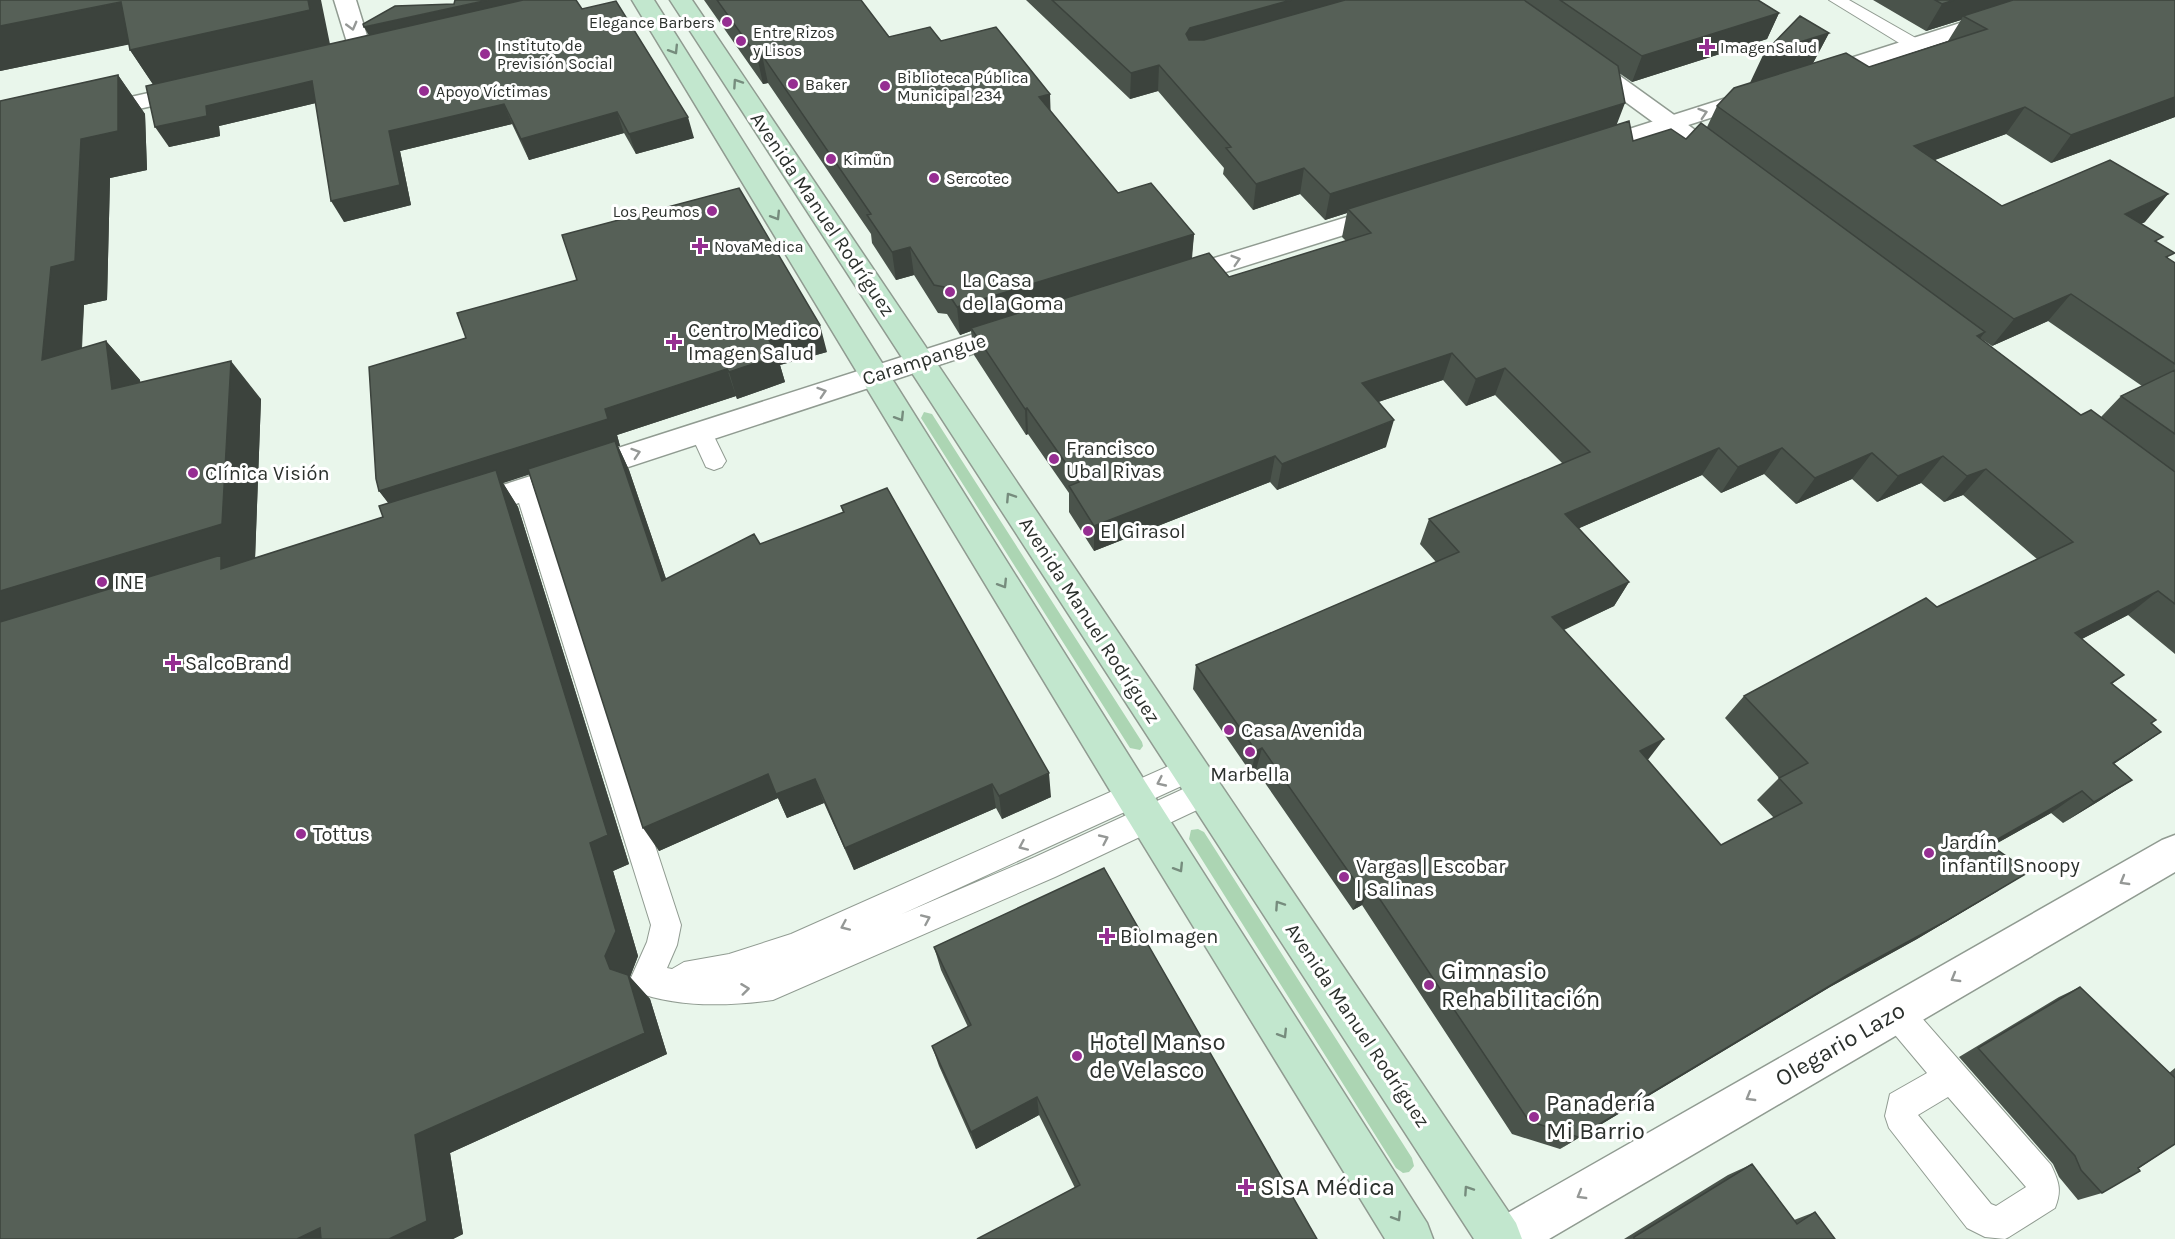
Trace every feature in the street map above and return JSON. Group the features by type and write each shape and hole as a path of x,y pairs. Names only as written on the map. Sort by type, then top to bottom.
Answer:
{"main road":[{"name":"Avenida Manuel Rodríguez","path":"643,0 1140,807 1411,1239"},
{"name":"Avenida Manuel Rodríguez","path":"681,0 1500,1239"}],"street":[{"path":"345,0 361,52"},
{"path":"1564,157 2054,0"},
{"path":"338,57 384,46"},
{"path":"1564,47 1748,180"},
{"path":"70,118 210,86"},
{"path":"1157,285 1406,206"},
{"name":"Carampangue","path":"435,518 1033,324"},
{"name":"Olegario Lazo","path":"1506,1239 2175,852"}],"lane":[{"path":"1837,0 1915,45"},
{"path":"701,432 714,462"},
{"path":"527,489 666,926 662,945 645,980 736,990 773,985 1045,867 1140,807 1196,781"},
{"path":"1896,1012 1952,1076 2039,1177 2044,1187 2043,1196 1997,1225 1979,1216 1901,1116 1902,1106 1952,1076"}],"green space":[{"path":"924,412 932,414 1142,742 1143,746 1140,750 1130,748 921,418"},
{"path":"1198,829 1204,832 1412,1158 1414,1166 1409,1172 1403,1173 1396,1168 1189,839 1191,830"}],"building":[{"path":"0,0 308,0 310,10 130,50 121,2 0,26"},
{"path":"455,0 488,0 364,27 363,24 395,6 454,4"},
{"path":"523,0 576,0 582,9 616,1 688,117 629,134 617,112 521,139 504,104 389,131 400,185 331,201 312,81 206,106 207,116 155,127 146,86"},
{"path":"717,0 861,0 889,37 930,27 941,41 996,27 1050,94 1039,97 1118,193 1151,183 1194,234 957,307 944,287 934,285 910,247 892,252 867,215 871,214 762,55 757,56"},
{"path":"1052,0 1291,0 1190,28 1186,34 1189,40 1204,40 1345,0 1524,0 1618,66 1625,103 1330,194 1304,168 1256,184 1226,148 1231,147 1159,65 1131,73"},
{"path":"1560,0 1758,0 1779,13 1642,56"},
{"path":"1935,0 1954,0 1942,4"},
{"path":"2013,0 2175,0 2175,97 2071,135 2025,107 1914,146 2002,206 2110,160 2168,194 2125,214 2163,237 2155,241 2175,253 2166,257 2175,263 2175,364 2071,294 2014,319 1717,106 1734,88 1846,53 1869,67 1987,29 1963,16"},
{"path":"1800,16 1829,33 1764,53"},
{"path":"118,75 118,131 81,139 75,261 51,267 42,360 106,341 112,389 231,361 222,524 0,591 0,101"},
{"path":"1629,121 1633,141 1671,129 1686,139 1701,123 1985,332 1977,336 2081,415 2091,410 2175,472 2175,604 2158,591 2075,633 2124,675 2111,683 2156,720 2151,723 2161,732 2113,763 2132,780 2094,802 2082,791 1989,844 2029,872 1856,970 1578,1137 1529,1121 1371,886 1362,891 1262,748 1256,751 1196,665 1459,552 1429,519 1590,452 1505,368 1476,379 1452,353 1362,383 1394,420 1282,464 1275,456 1094,526 1069,486 1079,482 1027,408 1025,409 971,328 1209,253 1229,277 1371,233 1348,209","holes":["1719,448 1738,467 1782,448 1815,478 1872,453 1898,476 1943,456 1967,476 1986,469 2073,542 1937,607 1926,598 1744,696 1808,763 1779,778 1802,803 1721,845 1640,751 1664,739 1552,617 1629,582 1565,514"]},
{"path":"739,188 820,325 769,340 777,356 729,372 727,369 605,409 608,419 379,491 376,479 369,367 466,338 457,313 577,280 562,235"},
{"path":"2175,370 2175,434 2121,396"},
{"path":"615,441 662,581 754,534 760,544 844,512 841,506 887,488 1049,773 999,796 992,784 845,848 815,779 776,794 768,774 643,828 528,469"},
{"name":"Tottus","path":"496,470 608,835 590,843 616,931 605,956 610,969 628,975 645,1033 415,1135 427,1221 389,1239 321,1239 320,1228 297,1239 0,1239 0,622 221,555 221,569 383,517 379,506"},
{"name":"Hotel Manso de Velasco","path":"1104,868 1317,1239 977,1239 1080,1185 1037,1097 971,1132 932,1046 971,1025 934,947"},
{"path":"2080,987 2175,1078 2175,1144 2138,1168 2140,1171 2102,1193 2081,1170 2075,1156 1978,1048"},
{"path":"1752,1164 1797,1224 1815,1212 1835,1239 1634,1239 1634,1237"}],"place":[{"name":"Elegance Barbers","path":"727,22"},
{"name":"Entre Rizos y Lisos","path":"741,41"},
{"name":"ImagenSalud","path":"1707,47"},
{"name":"Instituto de Previsión Social","path":"485,54"},
{"name":"Baker","path":"793,84"},
{"name":"Biblioteca Pública Municipal 234","path":"885,86"},
{"name":"Apoyo Víctimas","path":"424,91"},
{"name":"Kimün","path":"831,159"},
{"name":"Sercotec","path":"934,178"},
{"name":"Los Peumos","path":"712,211"},
{"name":"NovaMedica","path":"700,246"},
{"name":"La Casa de la Goma","path":"950,292"},
{"name":"Centro Medico Imagen Salud","path":"674,342"},
{"name":"Francisco Ubal Rivas","path":"1054,459"},
{"name":"Clínica Visión","path":"193,473"},
{"name":"El Girasol","path":"1088,531"},
{"name":"INE","path":"102,582"},
{"name":"SalcoBrand","path":"173,663"},
{"name":"Casa Avenida","path":"1229,730"},
{"name":"Marbella","path":"1250,752"},
{"name":"Tottus","path":"301,834"},
{"name":"Jardín infantil Snoopy","path":"1929,853"},
{"name":"Vargas | Escobar | Salinas","path":"1344,877"},
{"name":"BioImagen","path":"1107,936"},
{"name":"Gimnasio Rehabilitación","path":"1429,985"},
{"name":"Hotel Manso de Velasco","path":"1077,1056"},
{"name":"Panadería Mi Barrio","path":"1534,1117"},
{"name":"SISA Médica","path":"1246,1187"}]}
